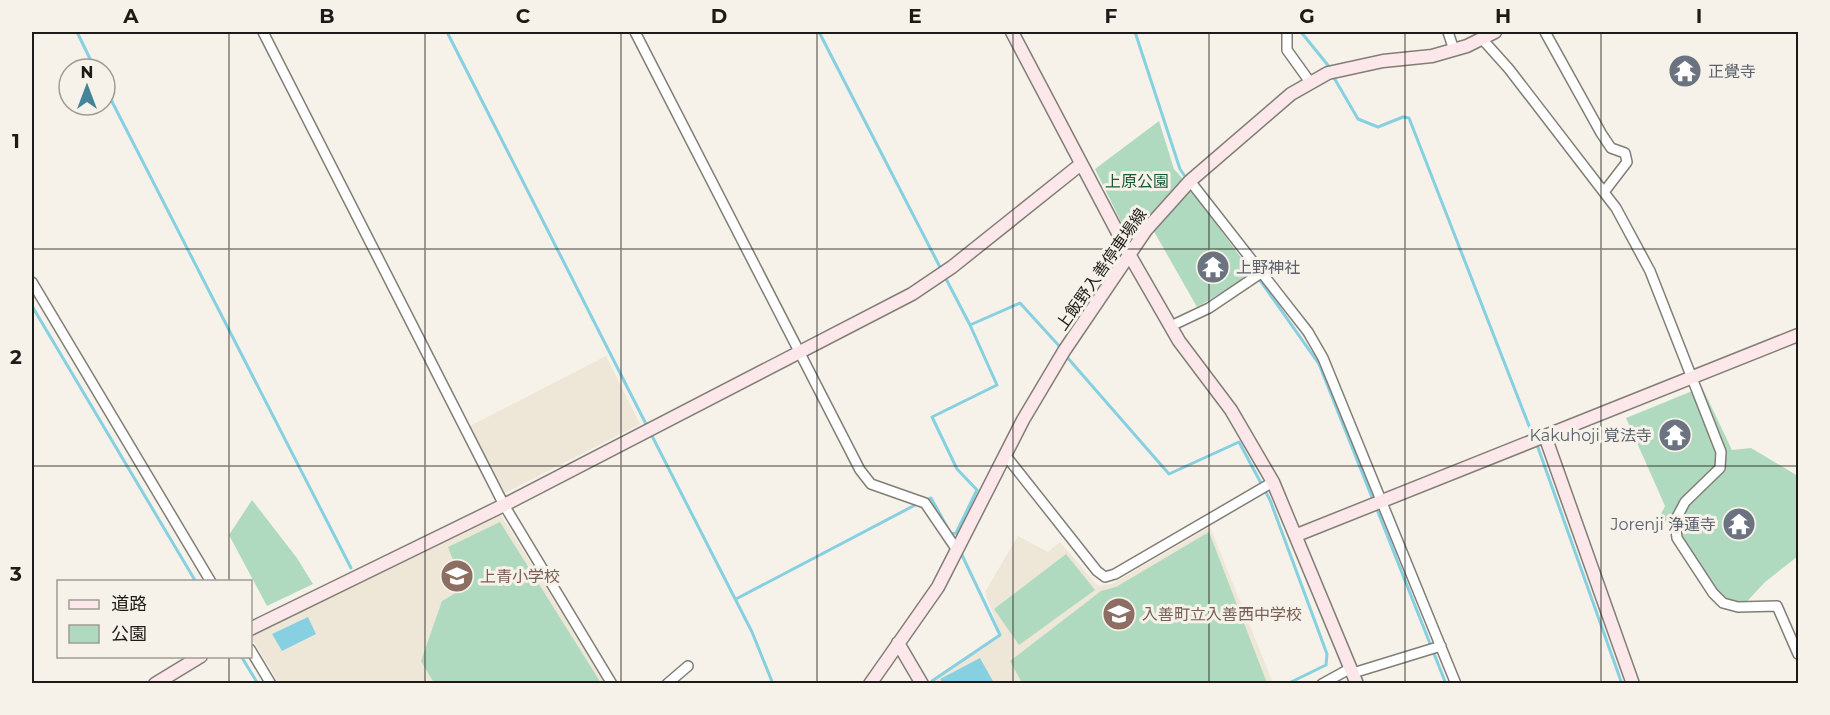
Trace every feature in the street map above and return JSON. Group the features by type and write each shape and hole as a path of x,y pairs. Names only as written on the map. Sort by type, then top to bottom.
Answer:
{"street":[{"path":"262,32 504,505 612,684"},
{"path":"635,32 860,470 871,484 925,503 957,550"},
{"path":"1012,32 1129,254 1171,326 1231,410 1273,482 1354,675"},
{"path":"1287,32 1287,50 1310,82"},
{"path":"1448,32 1454,50"},
{"name":"上飯野入善停車場線","path":"870,684 938,587 1047,378 1146,230 1190,181 1281,102 1310,82 1340,69 1432,56 1483,40 1495,32"},
{"path":"1545,32 1601,133 1611,148 1625,153 1627,162 1604,192"},
{"path":"1483,40 1509,69 1616,208 1650,271 1692,377 1721,452 1722,461 1720,468 1685,502 1675,521 1677,538 1713,593 1723,603 1738,607 1777,606 1798,654"},
{"path":"252,628 504,505 920,289 952,267 1081,164"},
{"path":"1190,181 1308,332 1323,358 1383,501 1455,684"},
{"path":"1171,326 1209,308 1261,273"},
{"path":"32,282 210,580"},
{"path":"1297,535 1798,335"},
{"path":"1545,436 1633,684"},
{"path":"1006,456 1097,571 1105,577 1116,574 1273,482"},
{"path":"898,643 922,684"},
{"path":"1322,684 1441,646"},
{"path":"252,652 271,684"},
{"path":"155,684 199,658"},
{"path":"666,684 688,666"}],"shaded area":[{"path":"606,356 640,424 505,493 470,426"},
{"name":"上青小学校","path":"501,515 605,683 279,683 252,637"},
{"name":"入善町立入善西中学校","path":"1210,527 1273,683 932,684 930,681 1001,636 985,592 1018,536 1048,552 1060,542 1098,586 1112,584"}],"green space":[{"name":"上原公園","path":"1159,121 1174,169 1184,180 1135,237 1128,236 1095,169"},
{"path":"1189,187 1253,274 1197,307 1152,228"},
{"path":"1702,387 1732,450 1751,448 1798,476 1798,556 1765,582 1739,610 1724,606 1689,564 1661,514 1665,506 1626,418"},
{"path":"252,500 297,558 313,584 267,606 229,535"},
{"path":"500,522 601,683 434,683 421,661 442,601 464,588 448,547"},
{"name":"入善町立入善西中学校","path":"1209,532 1267,683 1022,683 1010,661 1101,591 1116,587"},
{"path":"1066,554 1095,590 1019,645 994,609"}],"water":[{"path":"308,617 316,634 282,651 272,634"},
{"path":"980,658 994,683 943,683 940,679"}],"waterway":[{"path":"77,32 89,57"},
{"path":"447,32 647,426"},
{"path":"819,32 942,271"},
{"path":"1135,32 1180,169 1186,178"},
{"path":"1301,32 1331,69"},
{"path":"1333,76 1358,119 1378,127 1403,117 1409,118 1533,436"},
{"path":"117,111 351,568"},
{"path":"1245,259 1319,364 1373,500"},
{"path":"945,277 970,325 1020,303 1061,348"},
{"path":"32,306 195,580"},
{"path":"926,500 931,498 951,534 956,533 977,490 957,469 932,417 997,385 970,325"},
{"path":"1066,356 1169,474 1239,442 1270,500 1327,654 1326,665 1287,684"},
{"path":"650,432 752,632 773,684"},
{"path":"1536,442 1622,684"},
{"path":"736,599 917,504"},
{"path":"1376,507 1446,684"},
{"path":"934,684 932,681 1000,635 961,553"},
{"path":"242,658 258,684"}],"place":[{"name":"正覺寺","path":"1685,71"},
{"name":"上野神社","path":"1213,267"},
{"name":"Kakuhoji 覚法寺","path":"1675,435"},
{"name":"Jorenji 浄蓮寺","path":"1739,524"},
{"name":"上青小学校","path":"457,576"},
{"name":"入善町立入善西中学校","path":"1119,614"}]}
